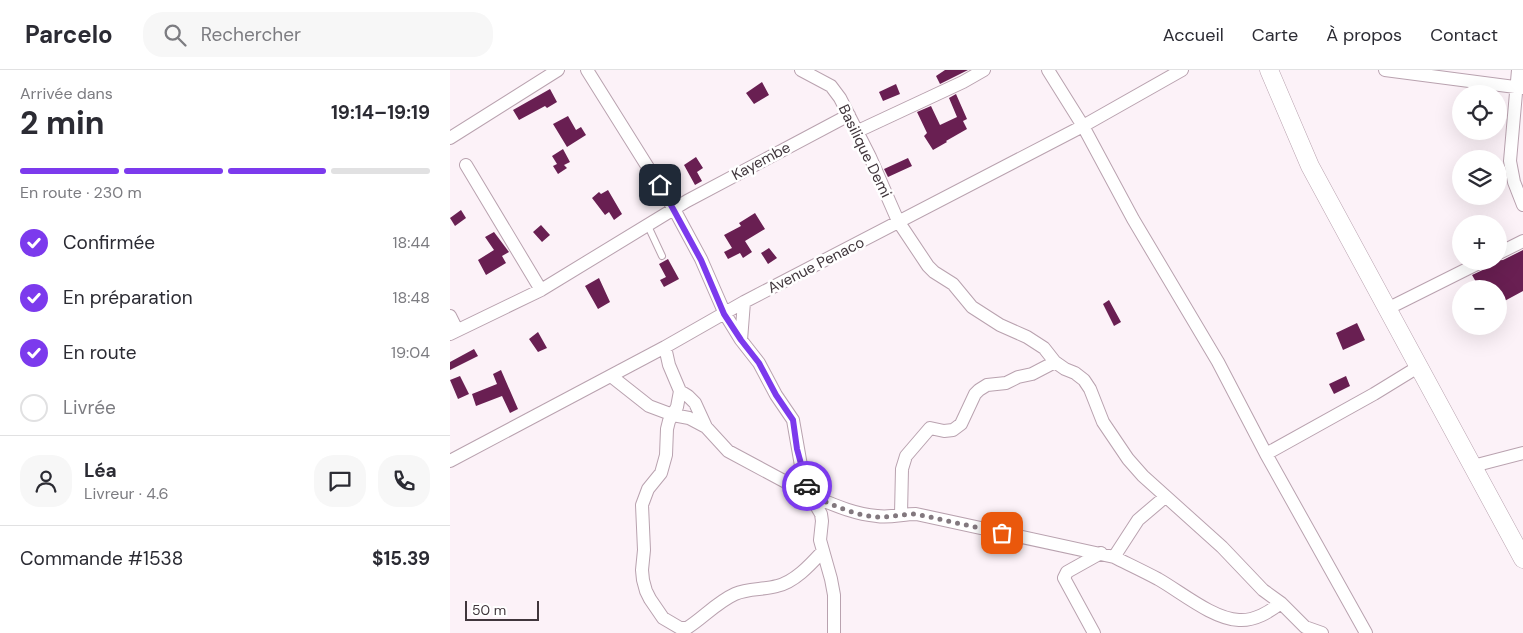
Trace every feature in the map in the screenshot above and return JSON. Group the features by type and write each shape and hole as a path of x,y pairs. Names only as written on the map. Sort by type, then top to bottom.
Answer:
{"main road":[{"path":"1269,70 1310,166 1523,559"}],"street":[{"path":"450,138 558,70"},
{"path":"587,70 674,208 701,260 724,314 759,363 776,395 793,420 804,477 810,495 821,514 820,540 832,579 834,595 834,633"},
{"name":"Basilique Demi","path":"801,70 831,86 858,131 898,221 928,266 953,284 972,307 1000,325 1044,348 1055,362 1084,380 1090,389 1103,422 1117,444 1143,476 1222,547 1262,590 1281,603 1290,614"},
{"path":"858,131 984,70"},
{"path":"1048,70 1083,126 1133,219 1218,362 1266,454 1366,633"},
{"name":"Avenue Penaco","path":"450,461 665,347 744,302 1083,126 1182,70"},
{"path":"1385,70 1520,88"},
{"path":"1518,70 1520,88 1510,161 1514,182 1523,205"},
{"name":"Kayembe","path":"454,332 541,290 648,226 674,208 849,115"},
{"path":"466,165 541,290"},
{"path":"1507,249 1523,241"},
{"path":"1387,309 1465,270"},
{"path":"741,340 744,302"},
{"path":"450,316 454,332"},
{"path":"665,347 669,365 680,391 677,407 666,429 666,456 661,473 648,489 642,505 643,580 650,600 663,618 680,628 687,628 733,595 746,590 771,588 787,583 823,551"},
{"path":"902,514 902,469 906,456 930,428 944,431 953,430 961,424 974,394 979,390 987,385 1006,384 1018,377 1032,374 1055,362"},
{"path":"1266,454 1374,394 1418,367"},
{"path":"611,376 649,406 673,415 689,418 706,427"},
{"path":"680,391 695,402 706,427 728,451 810,495 841,508 865,515 885,517 916,514 1107,555 1158,579 1217,615 1228,619 1241,620 1259,616 1268,613 1281,603"},
{"path":"1473,466 1523,453"},
{"path":"1094,633 1064,575 1107,555 1138,520 1165,497"},
{"path":"1290,614 1300,633"},
{"path":"1290,614 1306,627 1322,633"}],"lane":[{"path":"648,226 662,256"}],"building":[{"path":"945,70 968,70 940,84 936,76"},
{"path":"762,82 769,95 754,104 746,93"},
{"path":"896,84 900,94 883,101 879,92"},
{"path":"550,89 557,102 547,108 545,106 519,120 513,110"},
{"path":"956,94 967,119 963,121 967,129 933,150 924,136 927,133 917,112 931,106 940,125 957,117 949,98"},
{"path":"568,116 576,130 581,127 586,135 567,147 553,124"},
{"path":"563,149 570,162 564,165 567,168 558,174 553,166 557,164 552,156"},
{"path":"696,157 703,168 697,172 702,181 695,185 684,165"},
{"path":"908,158 912,166 888,177 884,169"},
{"path":"608,190 622,214 614,220 609,212 605,215 592,198 599,192 601,194"},
{"path":"461,210 466,218 455,226 450,218"},
{"path":"755,213 765,229 745,241 752,252 743,258 740,253 728,259 724,252 732,248 724,235 741,226 739,223"},
{"path":"541,225 550,235 542,242 533,232"},
{"path":"494,232 509,252 502,256 506,263 486,275 478,260 494,250 485,237"},
{"path":"769,248 777,258 768,264 761,253"},
{"path":"1523,250 1523,291 1507,300 1507,280 1475,280 1472,275 1483,270 1507,270 1507,258"},
{"path":"668,259 679,279 664,287 660,280 666,277 659,264"},
{"path":"599,278 610,302 598,309 585,286"},
{"path":"1109,300 1121,322 1114,326 1103,304"},
{"path":"1357,323 1365,340 1343,350 1336,333"},
{"path":"538,332 547,348 538,352 529,339"},
{"path":"474,349 478,356 450,370 450,362"},
{"path":"501,370 518,409 510,413 502,396 476,406 472,394 497,384 493,374"},
{"path":"460,376 469,394 458,399 450,380"},
{"path":"1346,376 1350,386 1334,394 1329,384"}],"way so far":[{"path":"807,486 810,495 841,508 865,515 885,517 916,514 1002,533"}],"route":[{"path":"660,185 701,260 724,314 759,363 776,395 793,420 797,449 807,486"}]}
